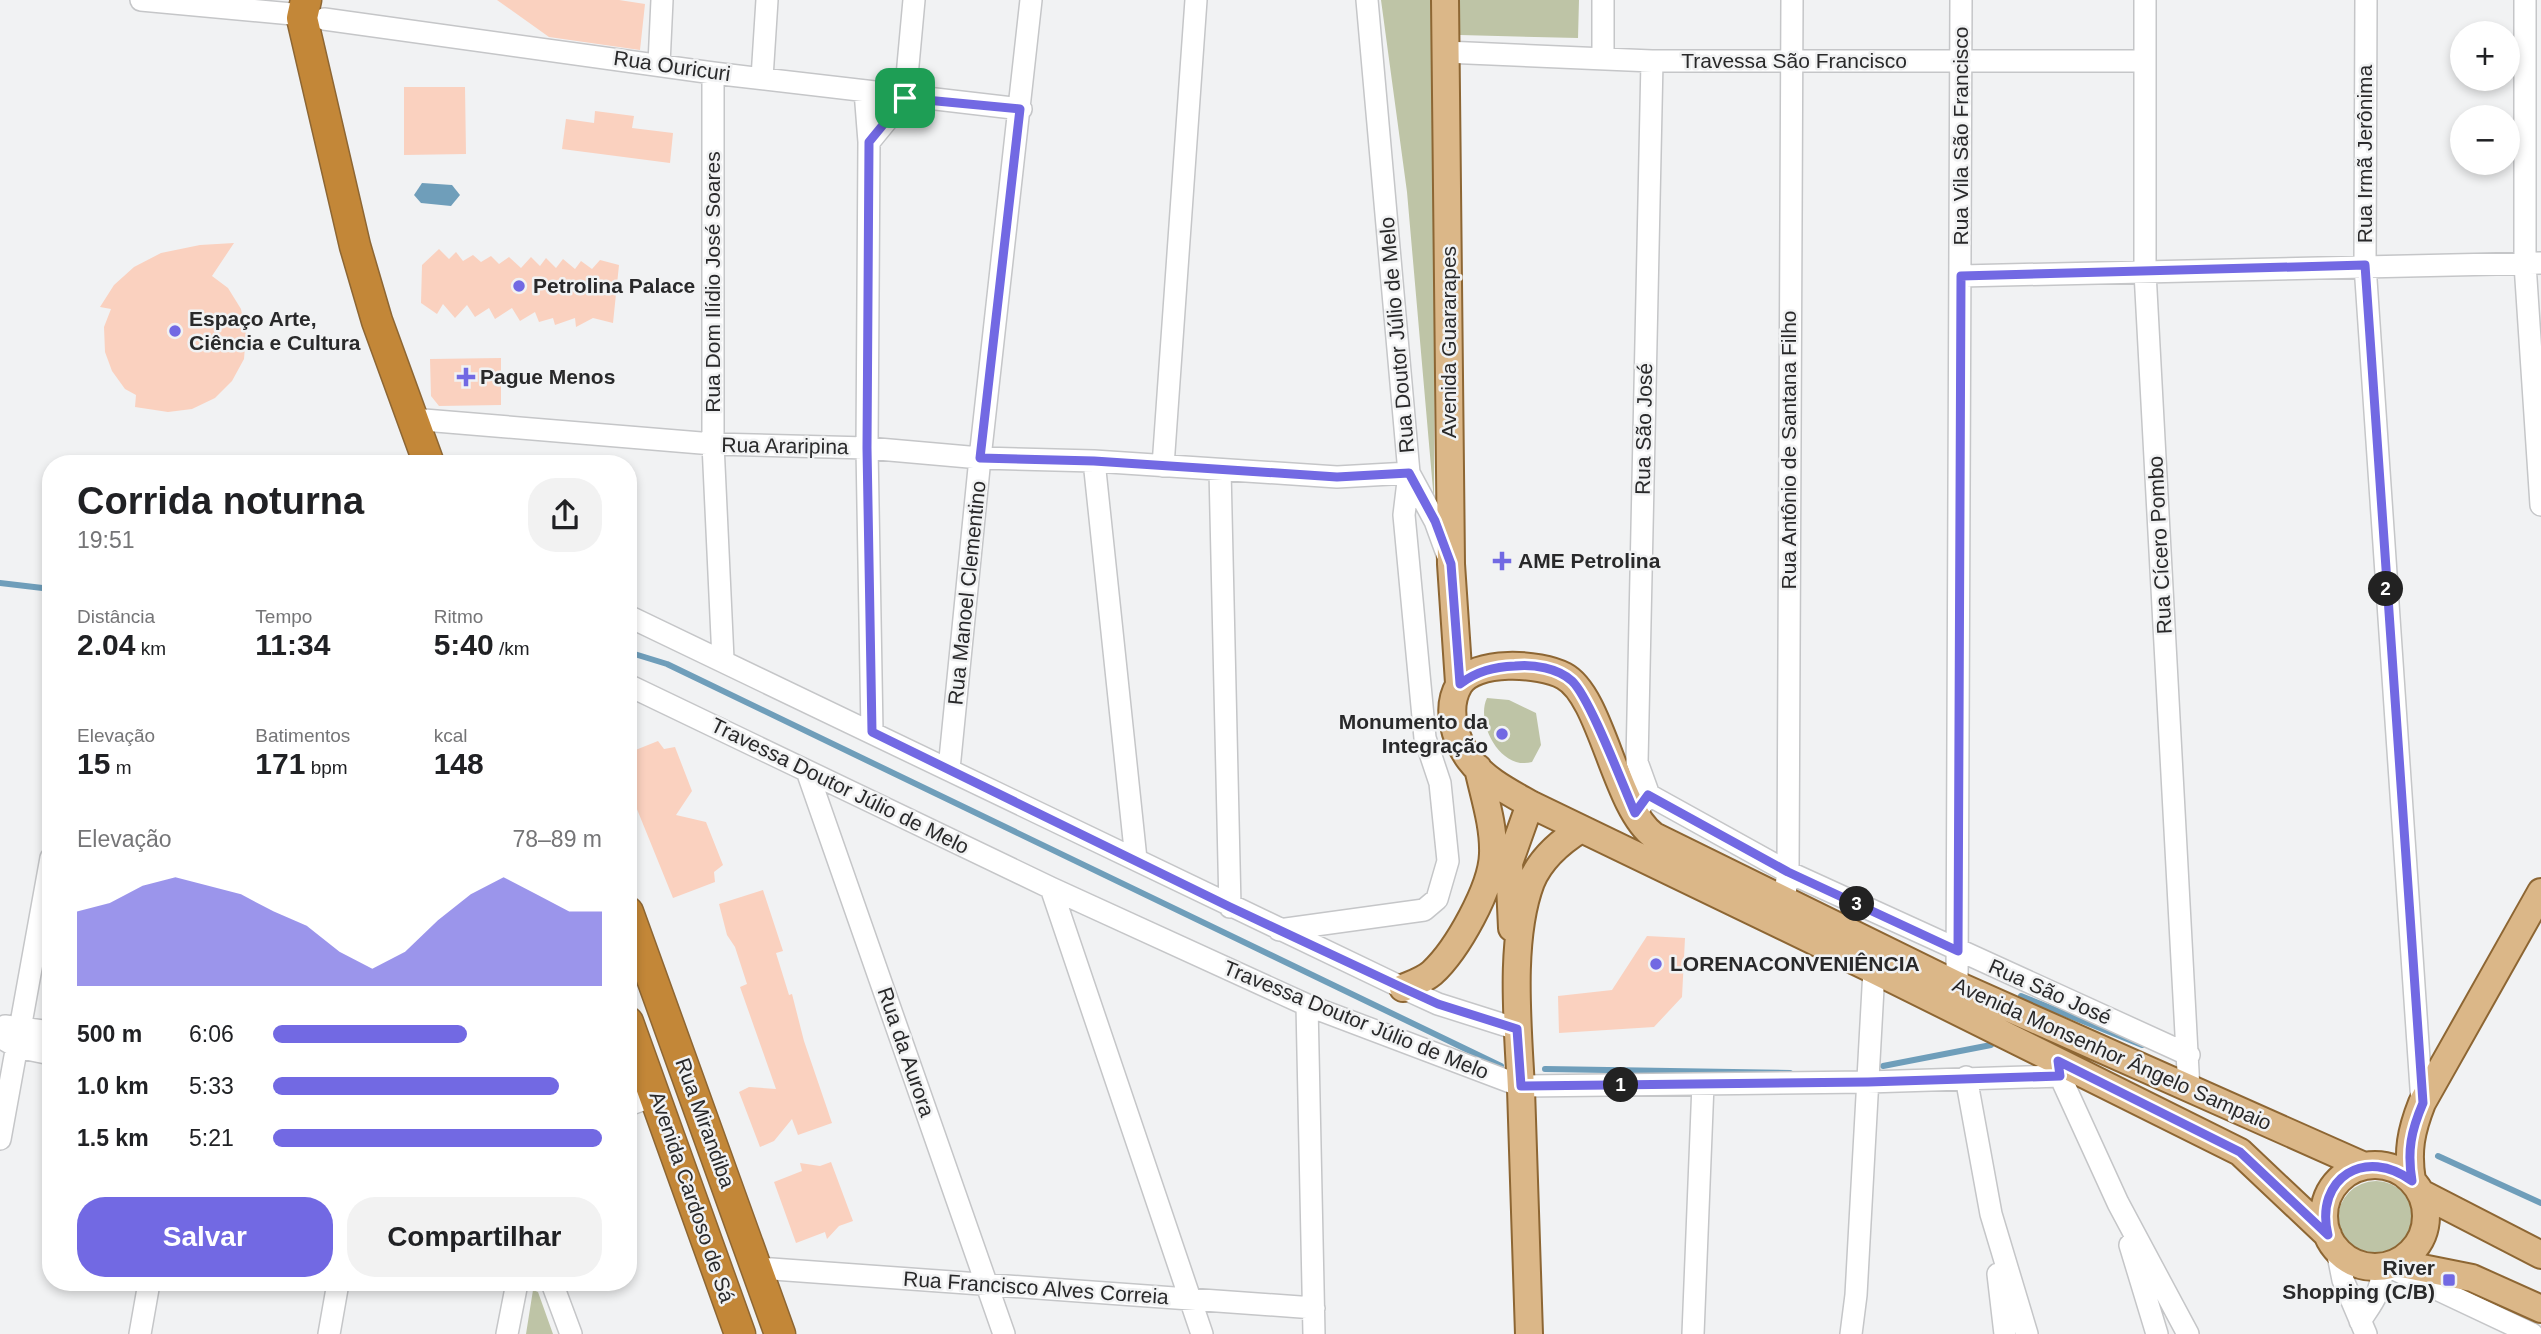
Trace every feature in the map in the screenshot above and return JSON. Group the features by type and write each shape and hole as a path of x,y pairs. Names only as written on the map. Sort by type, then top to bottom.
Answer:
{"highway":[{"path":"314,14 317,73 355,246 426,455"},
{"name":"Rua Mirandiba","path":"637,937 780,1334"},
{"name":"Avenida Cardoso de Sá","path":"637,1070 640,1088 740,1334"}],"main road":[{"name":"Avenida Guararapes","path":"1445,0 1451,564 1460,684 1453,702 1453,719 1459,743 1478,768"},
{"name":"Avenida Monsenhor Ângelo Sampaio","path":"1460,684 1484,671 1524,665 1546,668 1564,676 1580,692 1605,746 1642,804 1654,836 1957,985 2364,1166"},
{"name":"Avenida Monsenhor Ângelo Sampaio","path":"1478,768 1489,779 1530,804 1874,970 2059,1068 2240,1152 2332,1243"},
{"path":"1403,988 1429,975 1443,961 1488,881 1493,855 1490,825 1478,768"},
{"path":"1518,981 1508,891 1509,863 1530,804"},
{"path":"1529,1334 1517,1029 1522,922 1538,866 1581,829"},
{"path":"2388,1265 2410,1254 2423,1233 2426,1209 2408,1159 2410,1132 2423,1103 2541,892"},
{"path":"2541,1255 2416,1187 2398,1170 2381,1166 2364,1166 2338,1181 2329,1194 2325,1208 2332,1243 2349,1261 2365,1266 2388,1265 2472,1278 2541,1309"}],"street":[{"name":"Rua Ouricuri","path":"141,0 314,14 713,73 905,98 1020,109"},
{"path":"659,64 662,0"},
{"path":"762,78 767,0"},
{"path":"869,142 905,98 914,0"},
{"name":"Rua Manoel Clementino","path":"949,769 980,458 1031,0"},
{"path":"1163,466 1196,0"},
{"name":"Rua Doutor Júlio de Melo","path":"1279,930 1424,910 1437,899 1448,861 1440,783 1424,724 1404,515 1409,473 1367,0"},
{"path":"1603,0 1603,58"},
{"name":"Rua Antônio de Santana Filho","path":"1784,900 1788,872 1792,0"},
{"name":"Rua Vila São Francisco","path":"1957,985 1961,0"},
{"name":"Rua Cícero Pombo","path":"2145,0 2145,272 2189,1090"},
{"name":"Rua Irmã Jerônima","path":"2366,0 2365,265 2423,1103"},
{"path":"2525,0 2541,505"},
{"name":"Travessa São Francisco","path":"1445,52 1652,61 2143,61"},
{"name":"Rua São José","path":"1652,61 1637,762 1642,804 2189,1055"},
{"name":"Rua Dom Ilídio José Soares","path":"713,73 713,444 723,659"},
{"path":"864,91 869,142 867,448 872,732"},
{"path":"1961,276 2365,265 2533,264"},
{"name":"Rua Araripina","path":"412,419 713,444 867,448 980,458 1094,461 1337,477 1409,473"},
{"path":"1094,461 1136,859"},
{"path":"1220,470 1230,907"},
{"path":"1409,473 1435,521 1451,564"},
{"path":"637,620 723,659 1230,907 1403,988 1438,1004 1517,1029"},
{"name":"Travessa Doutor Júlio de Melo","path":"637,689 1051,888 1307,1005 1521,1086 1868,1082 1966,1077 2059,1068"},
{"name":"Rua da Aurora","path":"807,771 1004,1334"},
{"path":"1051,888 1202,1334"},
{"path":"0,1139 9,1034 42,896"},
{"path":"1851,1334 1856,1295 1874,970"},
{"path":"1307,1005 1314,1334"},
{"path":"9,1034 42,1032"},
{"path":"9,1034 42,1050"},
{"path":"2059,1068 2118,1203 2188,1334"},
{"path":"1966,1077 1991,1214 2005,1334"},
{"path":"1693,1334 1703,1084"},
{"path":"2118,1203 2157,1334"},
{"path":"1991,1214 2027,1334"},
{"path":"2332,1243 2343,1280 2363,1327"},
{"path":"2363,1327 2388,1265 2532,1334"},
{"name":"Rua Francisco Alves Correia","path":"758,1268 1314,1308"},
{"path":"140,1334 148,1291"},
{"path":"328,1334 336,1291"},
{"path":"507,1334 515,1291"},
{"path":"554,1291 571,1334"},
{"path":"1856,1295 1857,1334"}],"green space":[{"path":"1381,0 1436,0 1434,501 1407,192"},
{"path":"1460,0 1579,0 1578,38 1460,35"},
{"path":"1487,698 1509,700 1536,713 1541,745 1532,762 1521,763 1510,759 1493,743 1485,720"},
{"path":"2376,1181 2391,1184 2403,1192 2411,1204 2414,1219 2411,1234 2403,1246 2391,1254 2376,1257 2361,1254 2349,1246 2341,1234 2338,1219 2341,1204 2349,1192 2361,1184"},
{"path":"533,1291 536,1291 553,1334 526,1334"}],"water":[{"path":"422,183 452,185 460,195 451,206 421,203 414,195"}],"building":[{"path":"497,0 619,0 645,4 640,50 549,37"},
{"path":"404,87 465,87 466,154 404,155"},
{"path":"595,111 634,116 632,128 673,133 670,163 562,149 566,119 594,123"},
{"name":"Espaço Arte, Ciência e Cultura","path":"234,243 212,276 228,288 241,309 246,334 244,359 232,381 215,398 192,409 168,412 135,407 136,395 125,389 112,371 105,352 104,327 111,309 100,307 114,285 134,267 161,253 200,245"},
{"name":"Petrolina Palace","path":"439,249 449,259 456,252 463,261 473,255 481,262 491,256 499,264 509,257 521,268 531,257 540,266 546,258 556,268 563,259 575,269 581,261 592,269 600,260 619,265 613,323 593,318 576,327 575,318 555,325 553,318 539,322 535,312 520,321 512,308 495,319 489,308 475,317 467,305 455,318 443,304 437,314 421,303 422,265"},
{"name":"Pague Menos","path":"501,358 501,405 439,406 431,396 430,359"},
{"path":"658,741 664,749 675,747 692,791 676,815 706,822 723,865 714,872 715,882 673,898 637,809 637,749"},
{"path":"763,890 783,951 776,953 789,995 792,994 804,1041 832,1123 798,1135 792,1119 774,1141 760,1147 739,1092 749,1087 776,1089 740,987 747,984 735,947 727,935 719,904"},
{"name":"LORENACONVENIÊNCIA","path":"1647,936 1685,938 1682,997 1654,1027 1559,1033 1558,996 1612,990"},
{"path":"831,1162 853,1221 839,1226 827,1239 825,1232 796,1243 774,1182 802,1171 800,1163 820,1166"}],"waterway":[{"path":"0,583 42,588"},
{"path":"637,655 667,664 1501,1066"},
{"path":"2021,996 2142,1045"},
{"path":"1883,1066 1991,1045"},
{"path":"1545,1069 1790,1073"},
{"path":"2438,1156 2541,1203"}],"place":[{"name":"Petrolina Palace","path":"519,286"},
{"name":"Espaço Arte, Ciência e Cultura","path":"175,331"},
{"name":"Pague Menos","path":"466,377"},
{"name":"AME Petrolina","path":"1502,561"},
{"name":"Monumento da Integração","path":"1502,734"},
{"name":"LORENACONVENIÊNCIA","path":"1656,964"},
{"name":"River Shopping (C/B)","path":"2449,1280"}],"route":[{"path":"905,98 1020,109 980,458 1094,461 1337,477 1409,473 1435,521 1451,564 1460,684 1472,674 1497,667 1524,665 1546,668 1564,676 1573,682 1580,692 1635,813 1648,795 1788,872 1958,951 1961,276 2365,265 2423,1103 2410,1132 2408,1159 2412,1181 2398,1170 2381,1166 2364,1166 2350,1172 2338,1181 2329,1194 2325,1208 2328,1235 2240,1152 2058,1061 2060,1076 1868,1082 1521,1086 1517,1029 1438,1004 1403,988 1230,907 872,732 867,448 869,142 905,98"}]}
